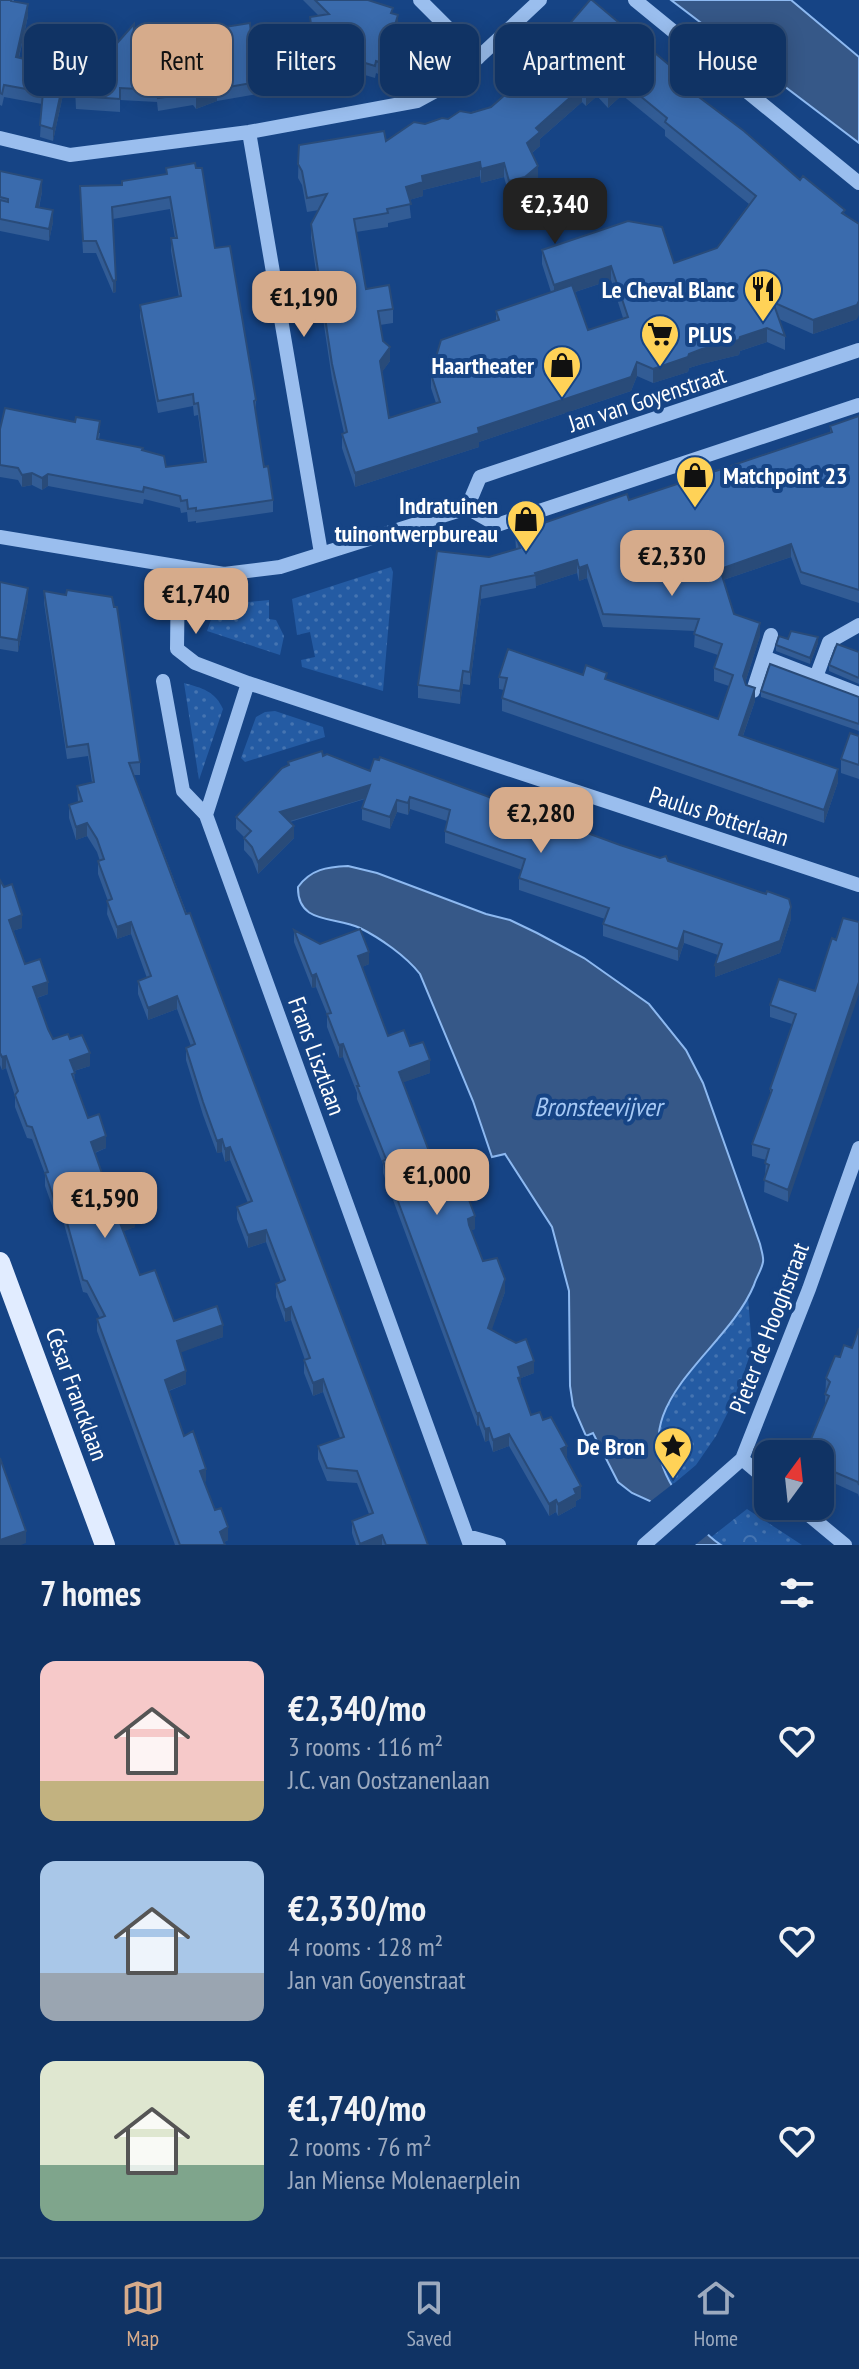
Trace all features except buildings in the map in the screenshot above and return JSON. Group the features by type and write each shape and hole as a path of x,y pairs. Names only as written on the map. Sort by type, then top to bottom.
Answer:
{"main road":[{"name":"César Francklaan","path":"0,1262 105,1545"}],"street":[{"path":"420,0 444,24"},
{"path":"479,57 540,0"},
{"path":"635,0 859,183"},
{"path":"0,138 70,155 249,132 417,101 426,96"},
{"path":"249,132 321,553"},
{"name":"Jan van Goyenstraat","path":"467,508 480,477 859,350"},
{"path":"0,537 224,574 280,567 467,508 497,525 859,405"},
{"name":"Paulus Potterlaan","path":"178,568 177,649 195,663 859,885"},
{"path":"816,677 829,642 859,625"},
{"path":"753,691 771,635"},
{"path":"764,657 859,694"},
{"name":"Frans Lisztlaan","path":"163,681 183,791 206,815 469,1541 499,1545"},
{"path":"206,815 248,683"},
{"name":"Pieter de Hooghstraat","path":"644,1545 742,1459 809,1289 859,1148"},
{"path":"742,1459 754,1469"},
{"path":"815,1520 845,1545"}],"green space":[{"path":"391,567 383,691 302,667 301,660 315,657 310,632 297,635 292,599"},
{"path":"269,600 269,619 276,620 284,636 280,655 207,631 216,605"},
{"path":"184,683 212,694 223,709 199,780"},
{"path":"275,711 323,727 325,737 245,762 241,758 256,717"},
{"path":"748,1297 752,1348 737,1394 716,1436 696,1465 671,1486 663,1464 660,1433 667,1406 681,1383 721,1336"},
{"path":"747,1509 754,1514 754,1520 764,1520 802,1545 721,1545 710,1538"},
{"path":"734,1519 787,1545 736,1545 721,1535"}],"water":[{"path":"671,0 791,0 859,57 859,143 786,87 786,24 703,24"},
{"name":"Bronsteevijver","path":"348,866 377,873 510,920 584,958 649,1004 686,1050 703,1083 763,1258 754,1285 739,1311 681,1384 666,1408 659,1435 662,1463 678,1495 702,1529 721,1545 684,1545 650,1501 618,1482 593,1433 586,1436 573,1406 569,1291 552,1227 505,1154 492,1157 473,1101 420,974 400,954 376,937 350,924 311,914 299,899 298,887 308,876 326,868"}],"pier":[{"path":"674,1483 710,1533 695,1545 679,1545 647,1504"}],"place":[{"name":"Le Cheval Blanc","path":"763,323"},
{"name":"PLUS","path":"660,368"},
{"name":"Haartheater","path":"562,399"},
{"name":"Matchpoint 23","path":"695,509"},
{"name":"Indratuinen tuinontwerpbureau","path":"526,553"},
{"name":"De Bron","path":"673,1480"}]}
